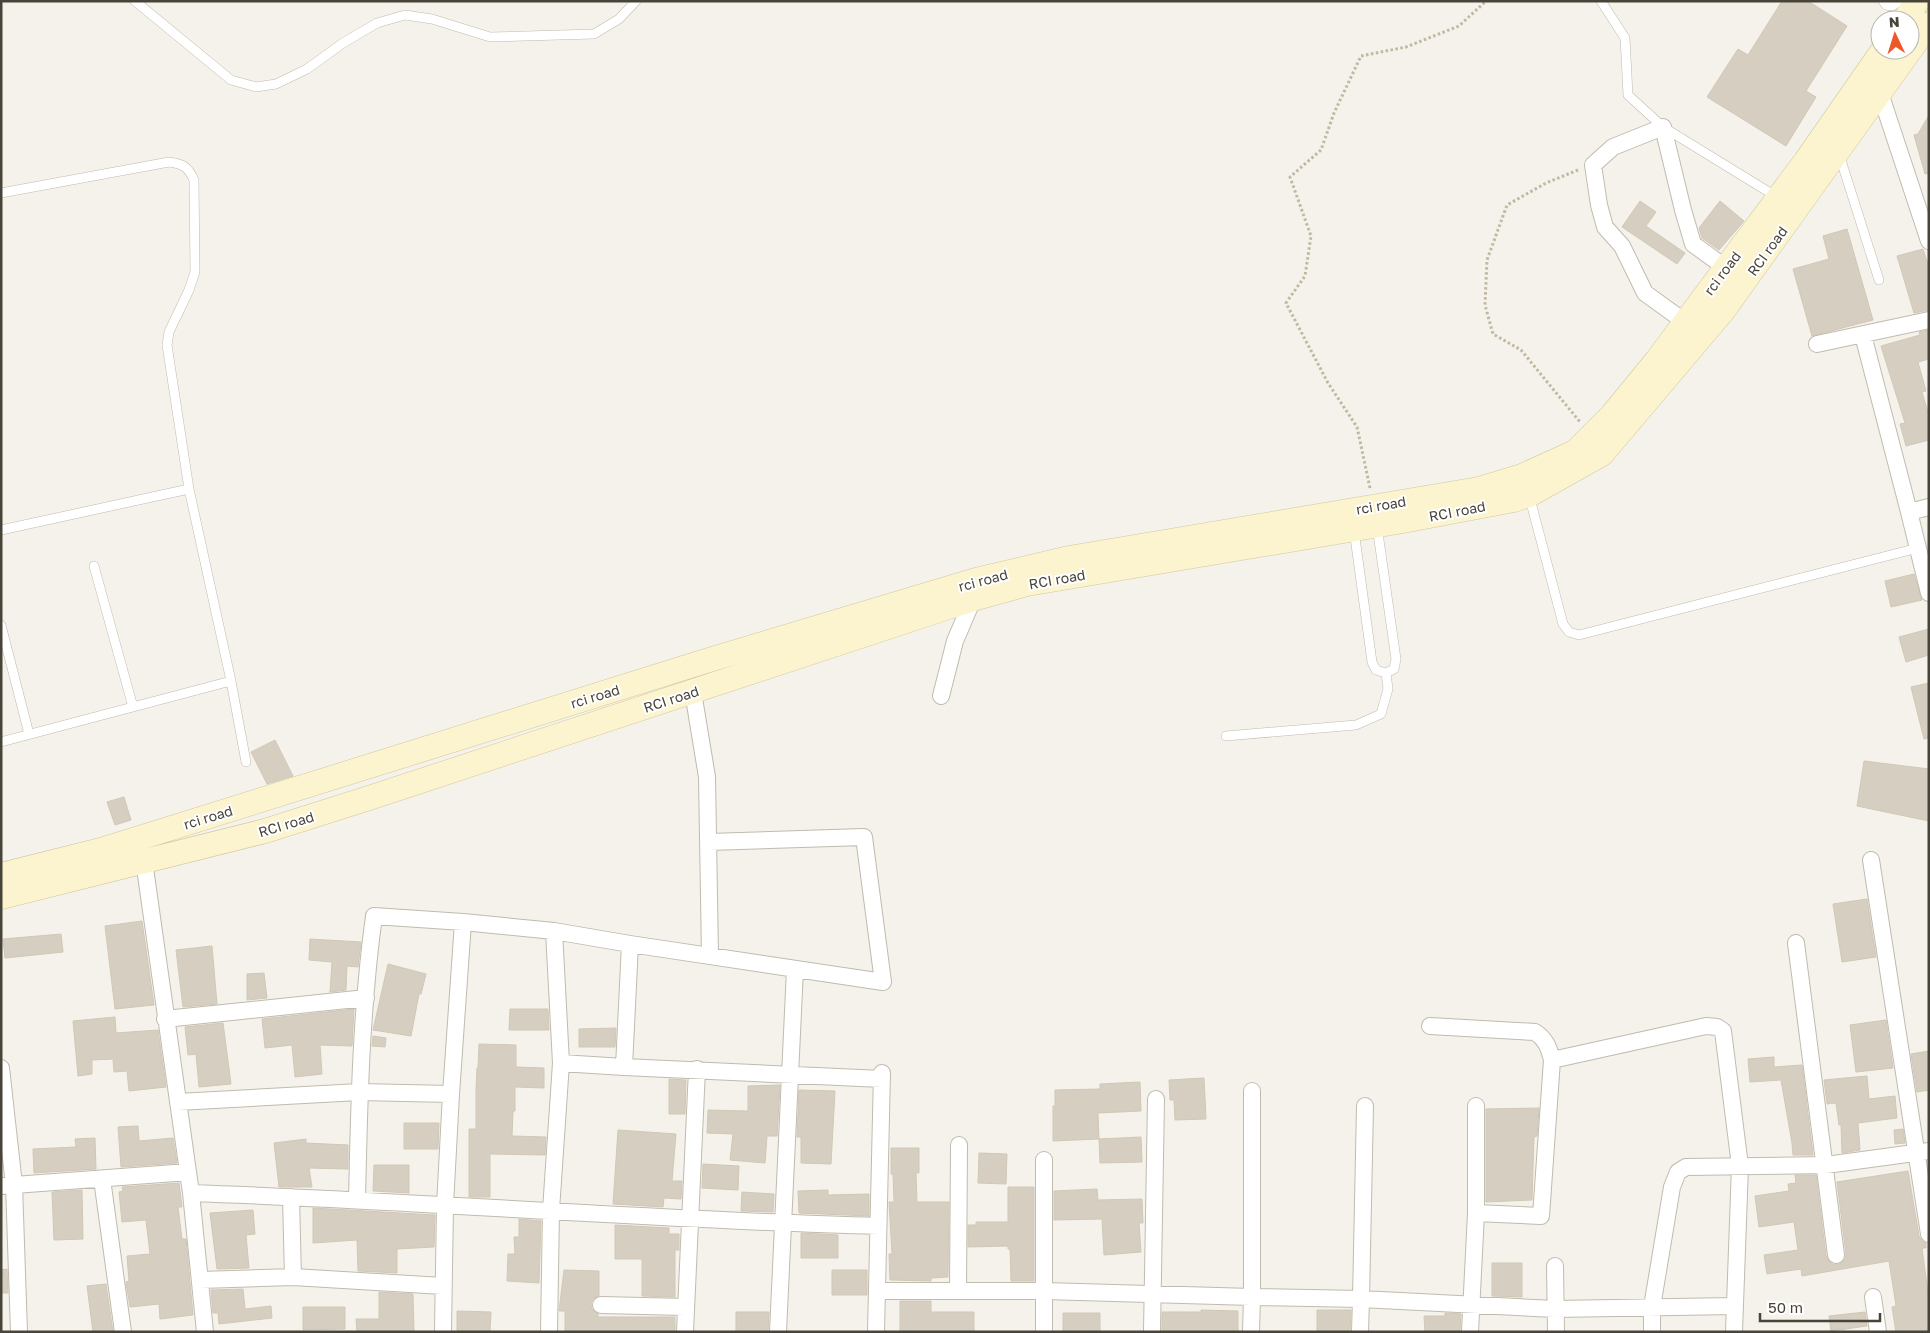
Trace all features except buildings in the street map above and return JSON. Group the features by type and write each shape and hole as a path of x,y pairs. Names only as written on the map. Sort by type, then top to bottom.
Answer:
{"main road":[{"name":"RCI road","path":"1,897 265,831 1027,584 1206,544 1354,530 1376,516 1514,500 1529,495 1602,454 1723,312 1880,93 1924,38"},
{"name":"rci road","path":"1,874 101,850 612,690 976,580 1070,558 1206,544 1376,516 1522,476 1575,452 1612,415 1726,268 1876,60"},
{"path":"612,690 621,716"}],"street":[{"path":"1880,93 1926,220 1929,241"},
{"path":"1685,322 1645,293 1622,246 1605,227 1599,205 1593,165 1613,147 1663,127 1682,210 1693,244 1726,268"},
{"path":"1817,344 1929,320"},
{"path":"1863,334 1929,593"},
{"path":"1909,512 1929,507"},
{"path":"941,696 955,641 973,600"},
{"path":"693,692 707,777 710,956"},
{"path":"357,1200 359,1092 374,916 554,931 883,982 864,837 709,842"},
{"path":"1871,860 1922,1152 1929,1234"},
{"path":"144,861 191,1193 205,1332"},
{"path":"443,1332 445,1205 463,922"},
{"path":"549,1332 551,1210 561,1063 554,931"},
{"path":"1796,943 1826,1165 1836,1255"},
{"path":"624,1067 630,944"},
{"path":"778,1332 795,969"},
{"path":"165,1019 366,998"},
{"path":"1430,1026 1535,1032 1542,1037 1548,1046 1552,1060 1541,1216 1476,1213"},
{"path":"1552,1060 1706,1026 1716,1027 1723,1031 1740,1166 1734,1332"},
{"path":"561,1063 789,1075 882,1076 876,1332"},
{"path":"1,1068 7,1185 19,1332"},
{"path":"685,1332 697,1069"},
{"path":"1251,1332 1252,1091"},
{"path":"178,1102 359,1092 451,1094"},
{"path":"1152,1332 1156,1100"},
{"path":"1360,1332 1365,1106"},
{"path":"1470,1332 1476,1213 1476,1106"},
{"path":"958,1291 959,1144"},
{"path":"1652,1332 1652,1307 1672,1187 1678,1172 1686,1168 1826,1165 1922,1152"},
{"path":"1044,1160 1044,1332"},
{"path":"7,1185 188,1172"},
{"path":"102,1179 123,1332"},
{"path":"191,1193 551,1210 690,1220 878,1226"},
{"path":"290,1197 293,1277"},
{"path":"1555,1266 1556,1332"},
{"path":"200,1280 293,1277 443,1286"},
{"path":"876,1291 1045,1291 1361,1299 1555,1310 1734,1306"},
{"path":"1873,1297 1878,1332"},
{"path":"601,1305 686,1308"}],"lane":[{"path":"135,1 231,80 256,86 276,84 307,68 343,43 377,23 405,15 432,19 490,37 594,34 619,19 636,1"},
{"path":"1601,1 1625,38 1628,94 1663,127 1778,198"},
{"path":"1882,1 1886,5 1892,6 1899,1"},
{"path":"1838,151 1879,280"},
{"path":"1,193 169,162 178,163 189,169 194,180 195,272 189,290 169,332 167,345 189,489 231,681 246,762"},
{"path":"1,530 189,489"},
{"path":"1529,495 1563,624 1569,632 1579,635 1918,548"},
{"path":"1354,530 1372,662 1376,670 1386,673 1394,669 1396,659 1376,516"},
{"path":"94,566 133,707"},
{"path":"1,625 29,734"},
{"path":"1226,736 1356,725 1381,714 1388,689 1386,673"},
{"path":"1,742 231,681"}],"path":[{"path":"1376,516 1357,427 1328,383 1286,304 1305,276 1311,236 1290,177 1321,150 1334,113 1361,56 1406,47 1459,26 1486,1"},
{"path":"1591,436 1521,350 1494,334 1484,305 1487,260 1507,205 1546,183 1593,165"}]}
